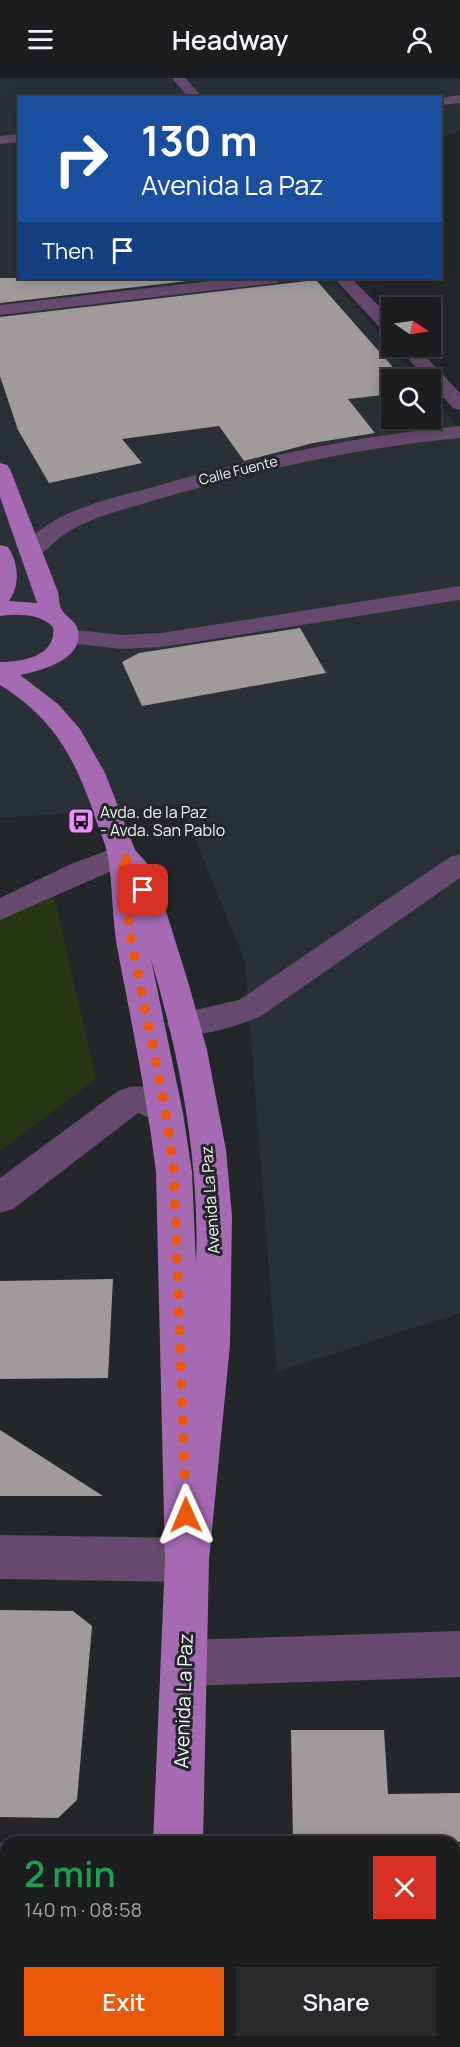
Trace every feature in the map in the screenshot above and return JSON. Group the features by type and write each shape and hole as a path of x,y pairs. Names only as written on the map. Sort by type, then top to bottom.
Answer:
{"main road":[{"path":"0,469 46,592 51,615"},
{"path":"0,552 6,580 4,592 0,597"},
{"path":"0,609 20,607 51,615 65,628 64,642 53,656 24,668 0,669"},
{"name":"Avenida La Paz","path":"61,720 55,707 51,674 64,642"},
{"name":"Avenida La Paz","path":"0,674 28,690 61,720 78,742 90,765 122,855 131,939 166,1113 174,1172 187,1560 178,1836"},
{"name":"Avenida La Paz","path":"122,855 137,870 169,968 205,1126 212,1182 214,1277 205,1406 187,1560"}],"street":[{"path":"178,78 194,96"},
{"path":"442,100 460,99"},
{"path":"0,140 18,138"},
{"path":"0,310 267,279"},
{"path":"343,279 381,319"},
{"path":"416,357 460,404"},
{"name":"Calle Fuente","path":"31,551 42,538 60,525 210,477 367,442 460,432"},
{"path":"64,642 152,641 460,593"},
{"path":"0,910 81,871 122,855"},
{"path":"183,1024 235,1014 250,1008 460,864"},
{"path":"0,1198 130,1100 138,1098 149,1101 166,1113"},
{"path":"0,1557 187,1560"},
{"path":"185,1663 460,1654"}],"shaded area":[{"path":"0,78 460,78 460,130 442,138 442,96 18,96 18,279 333,279 381,336 381,357 399,357 409,369 381,369 381,429 441,429 441,406 460,430 460,1313 277,1372 245,961 181,805 0,818"}],"green space":[{"path":"53,892 96,1079 0,1151 0,919"}],"building":[{"path":"0,278 204,279 0,303"},
{"path":"316,280 381,354 381,357 384,357 392,366 392,369 381,369 381,395 348,399 375,433 313,443 244,461 219,426 122,439 142,463 49,483 18,430 0,376 0,317"},
{"path":"300,628 326,673 142,706 122,662 139,653"},
{"path":"113,1279 108,1378 0,1379 0,1281"},
{"path":"0,1430 103,1496 0,1496"},
{"path":"0,1610 73,1611 92,1626 77,1800 58,1818 0,1817"},
{"path":"291,1730 384,1730 388,1794 460,1793 460,1836 293,1836"}],"place":[{"name":"Avda. de la Paz - Avda. San Pablo","path":"81,821"}],"route":[{"path":"143,890 137,870 122,855 131,939 166,1113 174,1172 186,1515"}]}
